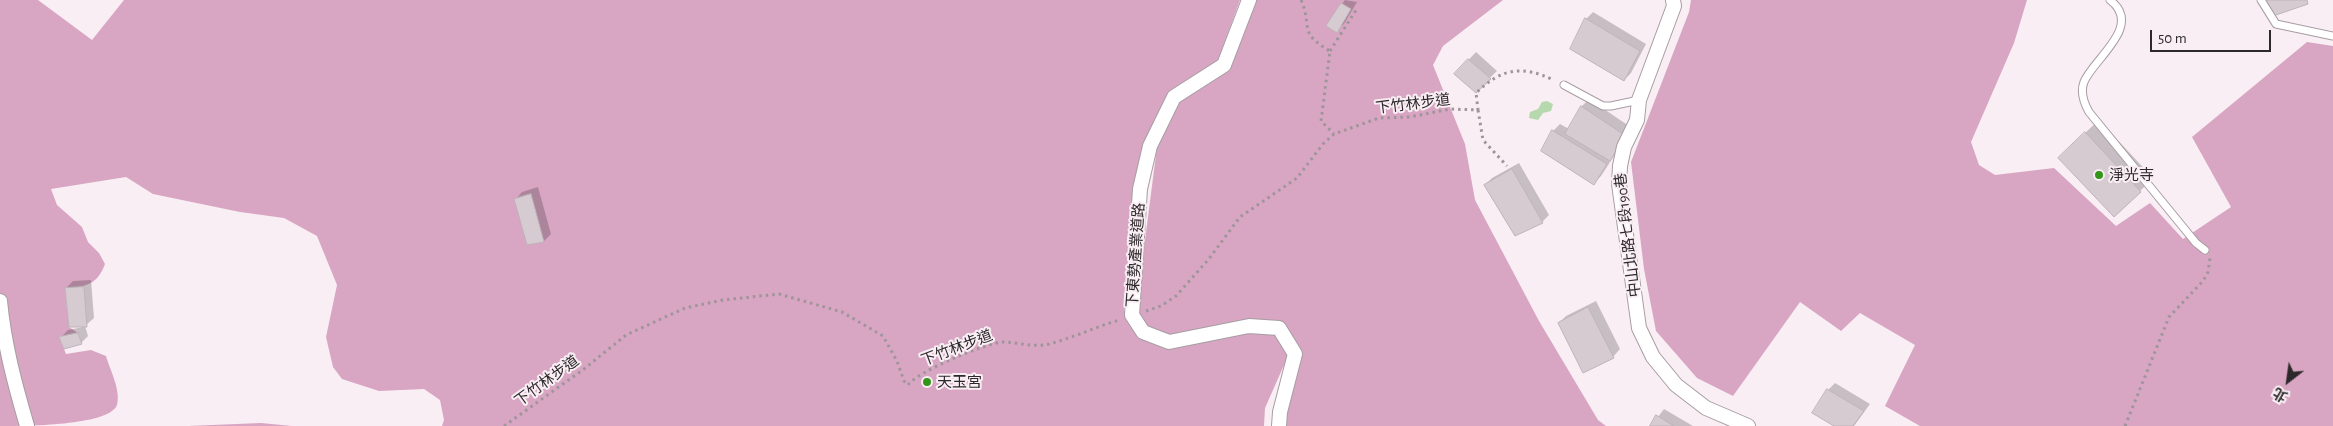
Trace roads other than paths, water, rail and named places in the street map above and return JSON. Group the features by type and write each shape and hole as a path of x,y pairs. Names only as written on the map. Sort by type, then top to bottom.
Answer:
{"street":[{"name":"下東勢產業道路","path":"1249,0 1224,65 1174,97 1150,146 1140,189 1132,315 1143,332 1169,342 1249,326 1279,328 1295,354 1280,412 1279,426"},
{"name":"中山北路七段190巷","path":"1673,0 1674,6 1639,100 1637,120 1624,147 1620,166 1619,184 1633,273 1639,328 1653,357 1676,385 1706,408 1748,426"},
{"path":"0,301 14,382 28,426"}],"lane":[{"path":"2110,0 2118,9 2120,31 2111,47 2084,81 2084,102 2089,112 2196,243 2205,250"},
{"path":"2261,0 2276,24 2333,36"},
{"path":"1564,85 1602,106 1639,100"}],"place":[{"name":"淨光寺","path":"2099,175"},
{"name":"天玉宮","path":"927,382"}]}
